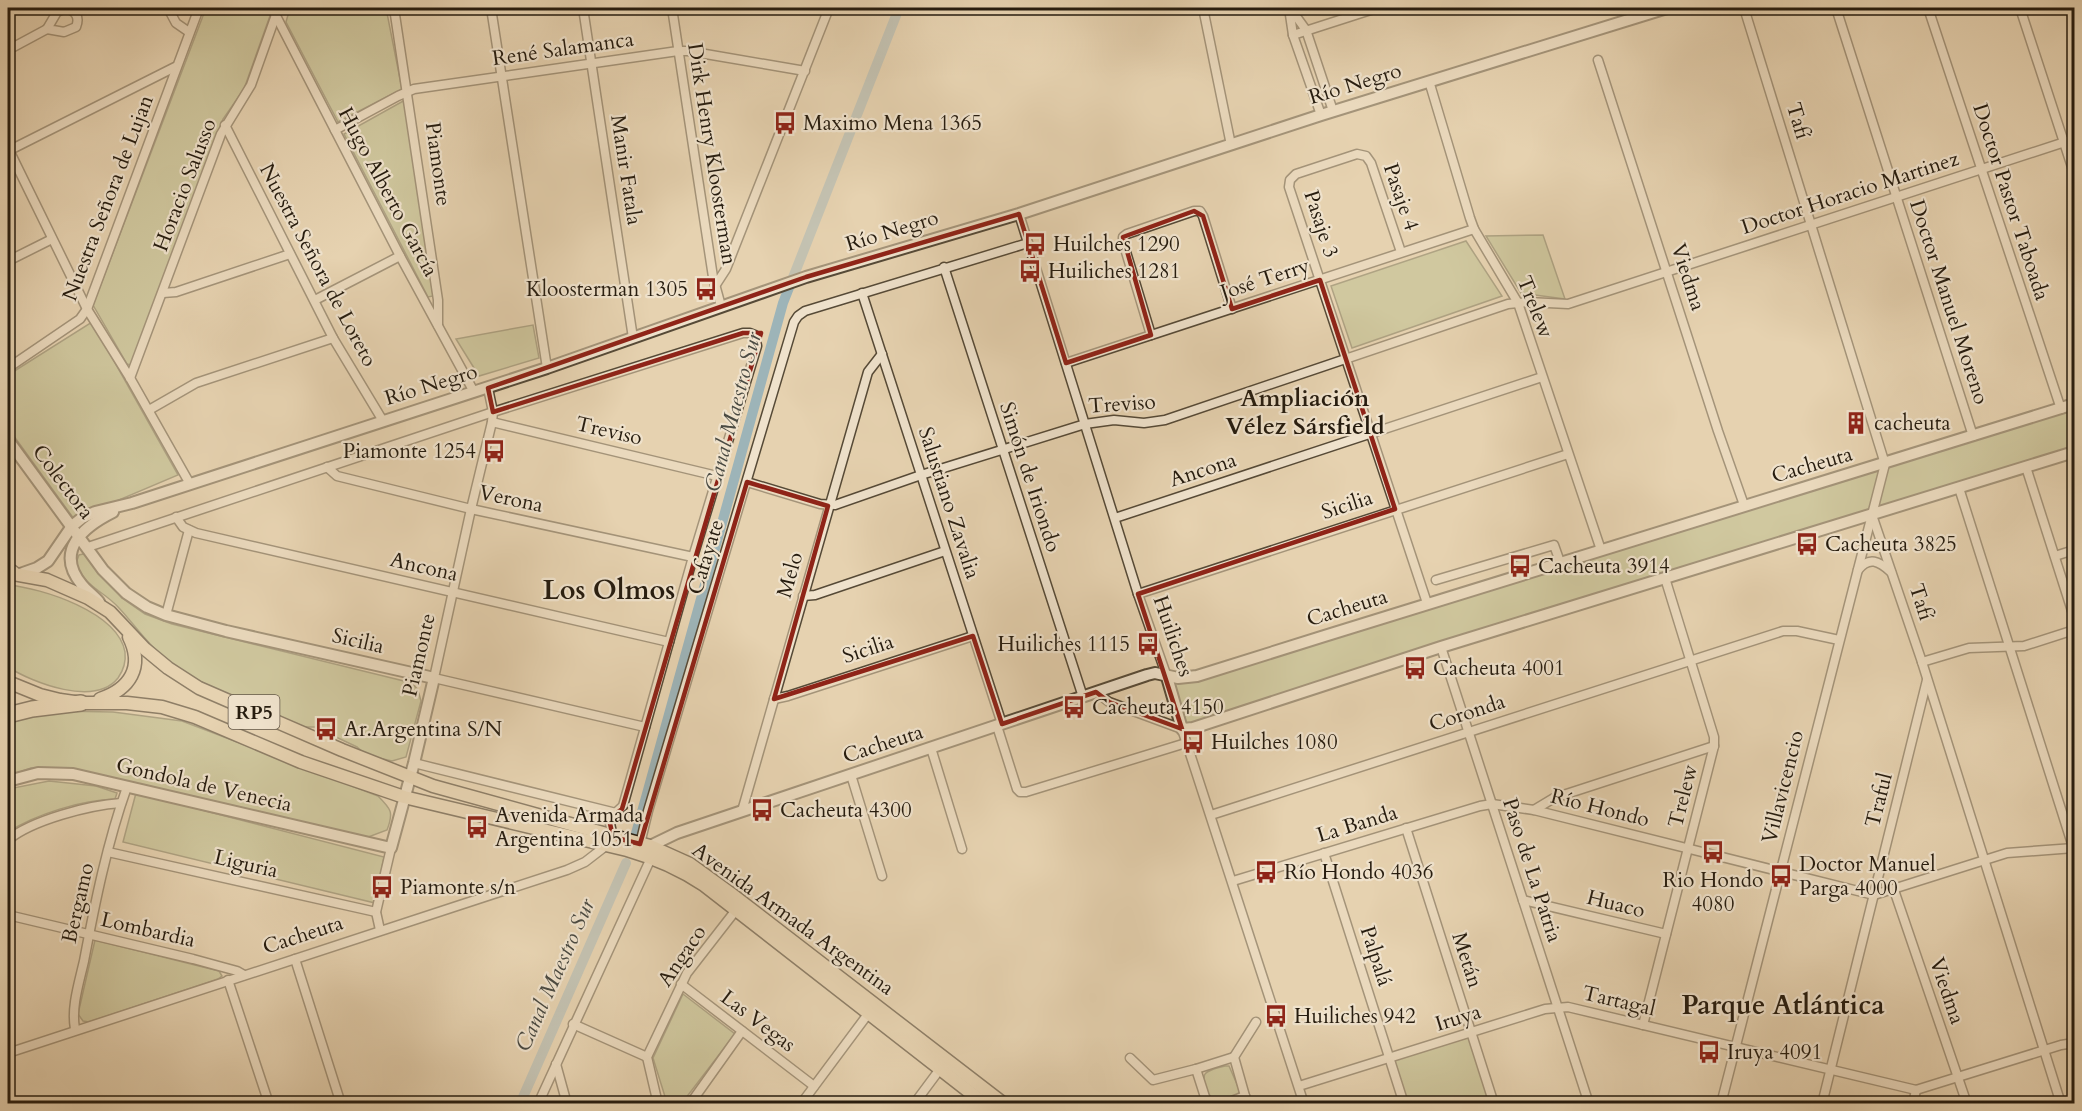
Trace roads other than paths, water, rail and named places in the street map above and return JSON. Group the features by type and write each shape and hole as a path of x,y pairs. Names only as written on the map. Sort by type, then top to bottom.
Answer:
{"highway":[{"path":"8,715 32,709 83,703"}],"main road":[{"name":"Avenida Armada Argentina","path":"12,573 47,580 66,587 113,615 151,654 199,688 342,750 433,786 610,841"},
{"name":"Avenida Armada Argentina","path":"83,703 110,696 120,690 132,675 136,657 134,647 125,629 113,615"},
{"name":"Avenida Armada Argentina","path":"8,682 40,695 83,703 127,703 162,707 195,717 301,762 404,797 679,858 697,869 873,1009 940,1069 985,1104"},
{"name":"Avenida Armada Argentina","path":"645,850 689,876 1004,1104"}],"street":[{"path":"168,8 176,23 189,32"},
{"name":"Nuestra Señora de Lujan","path":"8,368 80,319 87,309 198,8"},
{"name":"Piamonte","path":"394,8 438,300 438,326"},
{"path":"491,8 547,368"},
{"name":"Manir Fatala","path":"582,8 633,338"},
{"name":"Dirk Henry Kloosterman","path":"672,8 720,306"},
{"path":"715,286 726,269 829,8"},
{"path":"1203,8 1231,145"},
{"path":"1290,8 1306,30 1333,111"},
{"path":"1290,8 1293,35 1321,115"},
{"path":"1293,35 1377,8"},
{"name":"Río Negro","path":"76,530 94,512 132,503 488,388 806,277 1019,213 1333,111 1666,8"},
{"name":"Tafí","path":"1744,8 1885,464"},
{"name":"Doctor Manuel Moreno","path":"1836,8 1973,436"},
{"name":"Doctor Pastor Taboada","path":"1928,8 2061,409"},
{"path":"2020,8 2074,172"},
{"name":"Horacio Salusso","path":"130,378 225,125 251,85 276,10"},
{"name":"Hugo Alberto García","path":"276,10 400,256 474,392"},
{"path":"8,50 47,29"},
{"name":"René Salamanca","path":"335,130 408,92 502,75 678,51 805,71"},
{"name":"Viedma","path":"1598,60 1744,505"},
{"path":"175,67 8,150 87,309 149,410 190,484"},
{"name":"Trelew","path":"1429,81 1474,229 1518,303 1601,550"},
{"name":"Nuestra Señora de Loreto","path":"225,125 333,338 383,421"},
{"name":"Doctor Horacio Martinez","path":"1637,283 2074,139"},
{"name":"Pasaje 4","path":"1290,180 1296,174 1357,154 1366,156 1371,163 1401,252"},
{"name":"Pasaje 3","path":"1290,180 1289,187 1320,280"},
{"path":"1151,335 1123,242 1123,237 1127,234 1200,211 1232,309"},
{"name":"Huiliches","path":"1019,213 1138,594 1212,815 1304,1104"},
{"name":"José Terry","path":"1066,363 1474,229"},
{"path":"8,261 52,239"},
{"path":"862,293 1028,243"},
{"path":"163,293 176,292 290,254"},
{"path":"315,300 400,256"},
{"name":"Simón de Iriondo","path":"944,267 1083,697"},
{"path":"1320,280 1427,603"},
{"name":"Treviso","path":"829,505 1085,424 1114,420 1144,423 1165,420 1518,303 1568,304 1637,283"},
{"name":"Cafayate","path":"538,1104 645,850 648,811 794,322 805,311 862,293"},
{"name":"Salustiano Zavalia","path":"862,293 973,636 1017,789 1020,792 1026,792 1186,742"},
{"name":"Río Negro","path":"88,547 493,412 743,333 750,333"},
{"name":"Cafayate","path":"610,841 609,819 623,806 693,557 757,346 755,335 750,333"},
{"path":"149,410 196,383 333,338"},
{"name":"Melo","path":"742,811 868,372 882,354"},
{"name":"Ancona","path":"1114,518 1542,377"},
{"name":"Piamonte","path":"380,930 376,912 390,849 414,763 492,422 493,412 488,388"},
{"name":"Cacheuta","path":"645,850 668,836 1155,673 1167,677 1197,676 2074,404"},
{"name":"Treviso","path":"492,422 717,476"},
{"name":"Colectora","path":"8,440 88,547"},
{"path":"1096,692 1109,702 1182,729 1193,728 1441,647 2074,452"},
{"name":"Sicilia","path":"1138,594 1568,454"},
{"path":"1872,514 1885,464"},
{"name":"Verona","path":"327,467 337,476 471,509 693,557"},
{"path":"2026,467 2074,617"},
{"path":"747,482 829,505"},
{"path":"1874,895 1984,860 2024,850 2074,848 1959,488"},
{"name":"Tafí","path":"1872,514 1922,662 2061,1104"},
{"name":"Villavicencio","path":"1721,1104 1872,514"},
{"path":"166,615 189,530 183,527 177,517"},
{"path":"12,573 48,561 76,530"},
{"path":"76,530 72,550 72,562 76,575 82,585 113,615"},
{"name":"Ancona","path":"189,530 669,642"},
{"path":"1436,580 1554,545 1560,562"},
{"name":"Sicilia","path":"88,547 103,570 126,593 147,607 166,615 226,631 645,727"},
{"path":"2055,556 2074,550"},
{"path":"803,596 815,595 945,551"},
{"path":"1857,571 1870,560 1877,561 1892,573"},
{"name":"Trelew","path":"1643,1025 1714,746 1714,737 1665,578"},
{"name":"Coronda","path":"1212,815 1789,630 1839,640"},
{"path":"1922,662 1969,648 2024,646 2074,630"},
{"name":"Sicilia","path":"774,699 973,636"},
{"name":"Paso de La Patria","path":"1441,647 1589,1104"},
{"name":"Traful","path":"1822,1104 1927,679"},
{"path":"1534,810 1554,798 1714,746"},
{"path":"931,748 962,849"},
{"path":"414,763 616,813"},
{"name":"Gondola de Venecia","path":"8,781 38,773 61,773 390,849"},
{"path":"851,775 882,876"},
{"name":"Bergamo","path":"75,1029 73,1014 89,935 108,852 127,787"},
{"path":"8,840 29,828 73,812 121,803"},
{"name":"Río Hondo","path":"1492,804 1534,810 1874,895"},
{"name":"La Banda","path":"1233,881 1492,804"},
{"name":"Metán","path":"1406,828 1494,1104"},
{"name":"Cacheuta","path":"8,1053 75,1029 577,866 610,841"},
{"name":"Liguria","path":"108,852 376,912"},
{"name":"Palpalá","path":"1324,853 1404,1104"},
{"name":"Viedma","path":"1894,890 1966,1104"},
{"name":"Huaco","path":"1523,900 1666,934"},
{"name":"Angaco","path":"647,1057 687,973 736,910"},
{"name":"Lombardia","path":"8,915 193,959 244,975"},
{"path":"295,959 341,1104"},
{"path":"228,980 269,1104"},
{"name":"Las Vegas","path":"681,984 814,1086"},
{"name":"Iruya","path":"1299,1086 1559,1007"},
{"name":"Tartagal","path":"1559,1007 1568,1007 1916,1090"},
{"path":"801,1104 873,1009"},
{"path":"1130,1058 1154,1080 1196,1069 1233,1057 1256,1022"},
{"path":"573,1024 647,1057 647,1065 658,1104"},
{"path":"690,1104 742,1031"},
{"path":"1913,1104 1916,1090 2061,1044 2074,1043"},
{"path":"1224,1104 1246,1100 1233,1057"},
{"path":"556,1064 567,1104"},
{"path":"914,1104 940,1069"},
{"path":"1196,1069 1205,1097 1211,1104"}],"waterway":[{"name":"Canal Maestro Sur","path":"635,837 783,303 899,8"},
{"name":"Canal Maestro Sur","path":"520,1104 626,863"}],"place":[{"name":"Maximo Mena 1365","path":"785,123"},
{"name":"Huilches 1290","path":"1035,244"},
{"name":"Huiliches 1281","path":"1030,271"},
{"name":"Kloosterman 1305","path":"706,289"},
{"name":"cacheuta","path":"1856,423"},
{"name":"Piamonte 1254","path":"494,451"},
{"name":"Cacheuta 3825","path":"1807,544"},
{"name":"Cacheuta 3914","path":"1520,566"},
{"name":"Huiliches 1115","path":"1148,644"},
{"name":"Cacheuta 4001","path":"1415,668"},
{"name":"Cacheuta 4150","path":"1074,707"},
{"name":"Ar.Argentina S/N","path":"326,729"},
{"name":"Huilches 1080","path":"1193,742"},
{"name":"Cacheuta 4300","path":"762,810"},
{"name":"Avenida Armada Argentina 1051","path":"477,827"},
{"name":"Rio Hondo 4080","path":"1713,852"},
{"name":"Río Hondo 4036","path":"1266,872"},
{"name":"Doctor Manuel Parga 4000","path":"1781,876"},
{"name":"Piamonte s/n","path":"382,887"},
{"name":"Huiliches 942","path":"1276,1016"},
{"name":"Iruya 4091","path":"1709,1052"}],"district":[{"name":"Ampliación Vélez Sársfield","path":"1305,412"},
{"name":"Los Olmos","path":"609,590"},
{"name":"Parque Atlántica","path":"1783,1005"}]}
